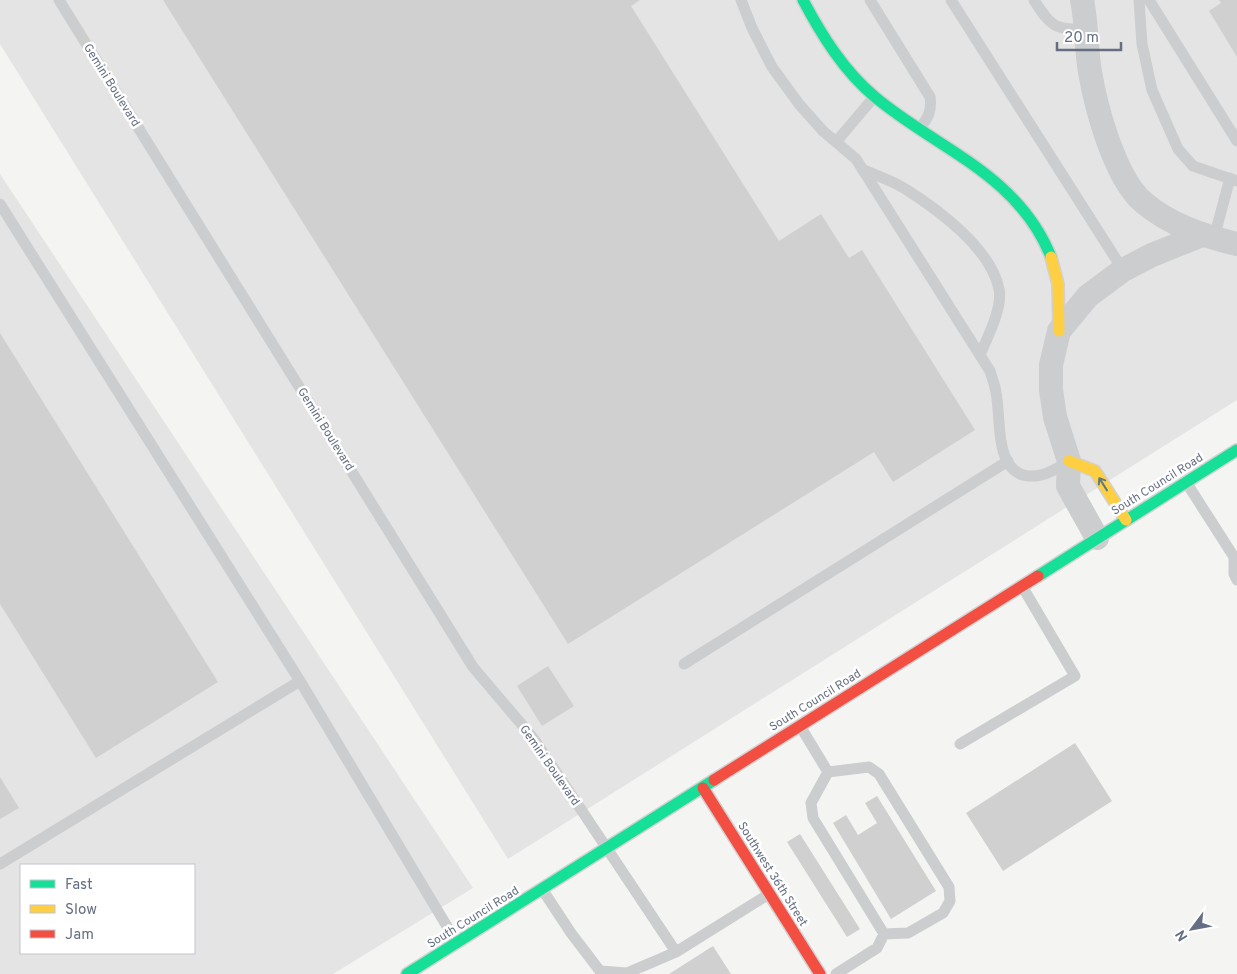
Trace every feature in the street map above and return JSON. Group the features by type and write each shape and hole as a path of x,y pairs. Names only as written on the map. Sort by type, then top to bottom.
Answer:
{"main road":[{"path":"803,0 814,24 851,74 874,96 950,146 990,176 1034,225 1046,245 1056,272 1059,331"},
{"name":"South Council Road","path":"408,974 1237,450"},
{"path":"1070,461 1095,470 1126,520"},
{"name":"Southwest 36th Street","path":"702,788 820,974"}],"street":[{"path":"1082,0 1090,72 1102,126 1128,181 1142,201 1160,215 1208,237 1237,244"},
{"path":"1098,538 1068,486 1070,461 1056,417 1051,390 1051,365 1059,331 1088,296 1123,270 1152,255 1208,237"}],"lane":[{"name":"Gemini Boulevard","path":"59,0 473,667 534,739 676,952"},
{"path":"741,0 752,28 772,67 799,104 836,142 856,159 990,370 997,394 999,442 1008,461 1015,470 1027,476 1042,475 1070,461"},
{"path":"870,0 930,97 931,107 928,118 920,128"},
{"path":"951,0 1123,270"},
{"path":"1034,0 1052,26 1062,29 1086,30"},
{"path":"1139,0 1142,44 1152,90 1178,148 1193,166 1233,180 1208,237"},
{"path":"1149,0 1237,141"},
{"path":"836,142 874,96"},
{"path":"862,169 906,189 956,226 990,266 1000,291 996,316 980,355"},
{"path":"0,204 300,681 457,943"},
{"path":"684,664 1008,461"},
{"path":"1186,482 1236,556 1234,574 1237,580"},
{"path":"960,744 1075,676 1022,586"},
{"path":"0,864 300,681"},
{"path":"800,726 828,772"},
{"path":"828,772 869,767 879,774 949,887 950,901 943,913 908,933 884,934"},
{"path":"828,772 811,802 813,818 884,934"},
{"path":"542,889 571,933 600,971 627,973 676,952 770,894"},
{"path":"836,974 877,948 884,934"}],"shaded area":[{"path":"0,0 1237,0 1237,400 508,859 0,44"},
{"path":"0,174 473,888 333,974 0,974"}],"building":[{"path":"163,0 640,0 631,6 779,241 821,214 849,258 862,250 975,430 893,482 874,452 568,644"},
{"path":"1219,0 1237,0 1237,57 1209,11 1221,3"},
{"path":"0,333 218,682 96,758 0,604"},
{"path":"548,666 574,706 542,726 517,686"},
{"path":"1075,743 1112,801 1003,871 966,813"},
{"path":"0,777 19,808 0,819"},
{"path":"877,796 936,891 891,919 833,823 846,815 858,835 877,823 865,803"},
{"path":"800,834 860,929 847,937 787,842"},
{"path":"713,946 731,974 669,974"}],"traffic: fast":[{"path":"803,0 834,52 853,76 875,97 974,165 997,184 1018,204 1037,228 1051,257"},
{"path":"1038,576 1237,450"},
{"path":"407,974 714,780"}],"traffic: slow":[{"path":"1051,257 1058,284 1059,331"},
{"path":"1069,461 1095,471 1126,520"}],"traffic: jam":[{"path":"714,780 1038,576"},
{"path":"703,788 820,974"}]}
